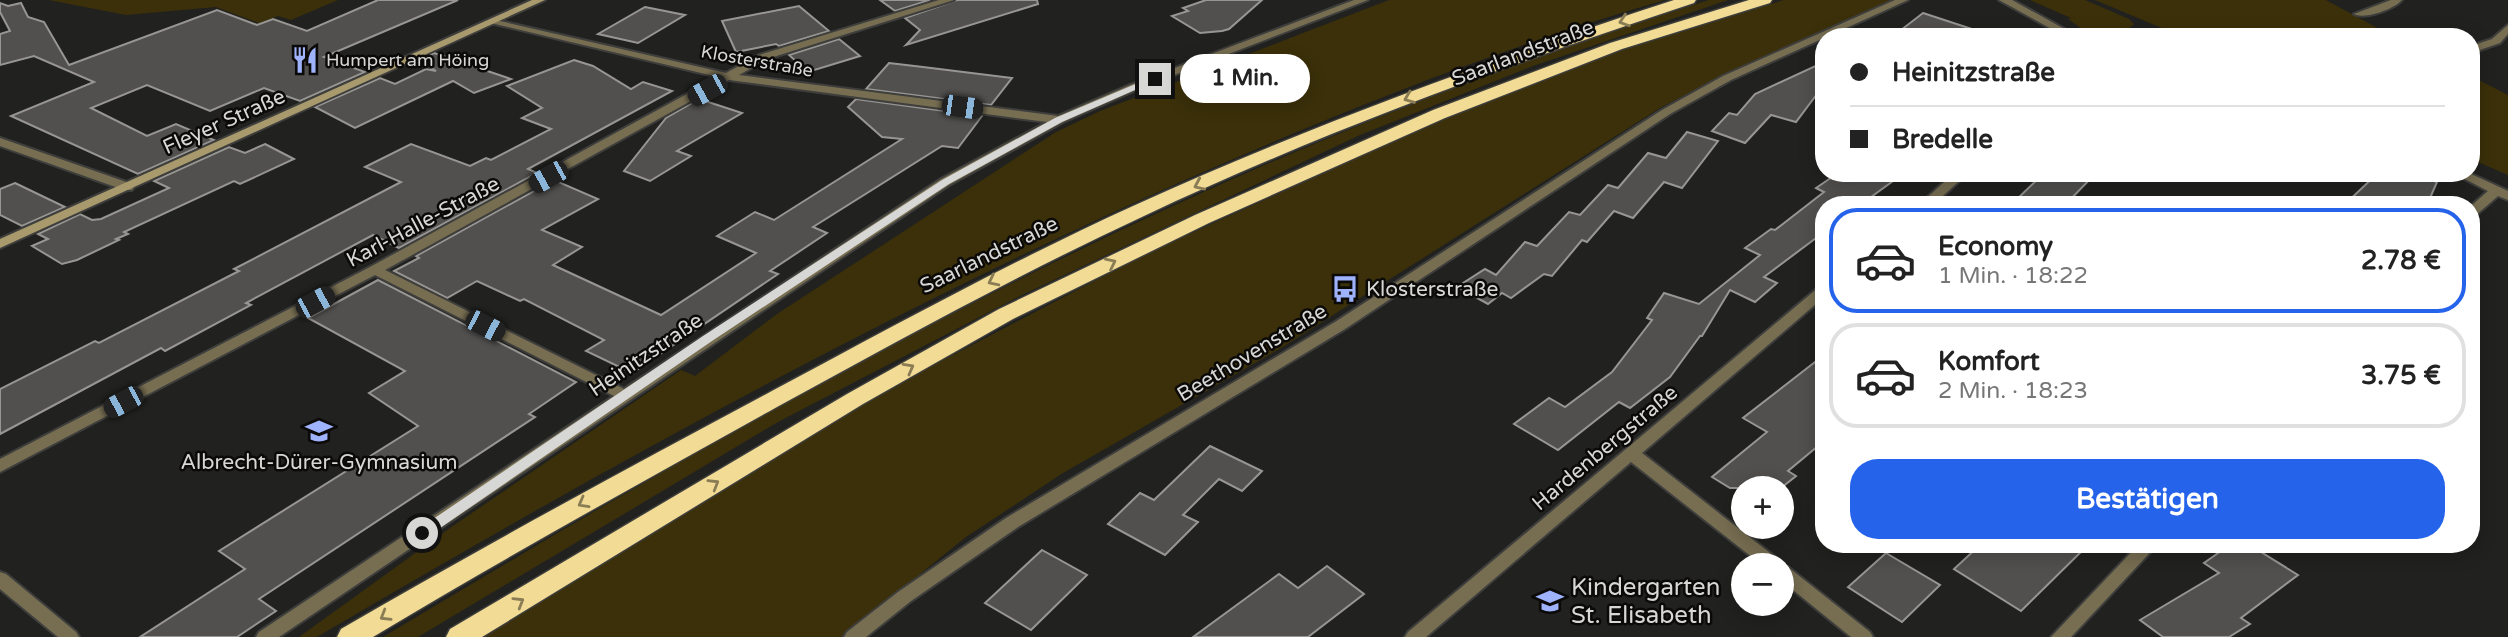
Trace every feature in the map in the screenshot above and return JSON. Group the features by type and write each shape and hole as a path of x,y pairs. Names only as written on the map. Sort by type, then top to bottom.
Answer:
{"highway":[{"name":"Saarlandstraße","path":"351,637 505,545 947,304 1140,211 1412,97 1585,33 1689,0"},
{"name":"Saarlandstraße","path":"460,637 855,399 1006,314 1202,219 1439,114 1616,46 1765,0"}],"street":[{"name":"Fleyer Straße","path":"0,244 540,0"},
{"name":"Karl-Halle-Straße","path":"0,466 375,270 763,57 949,0"},
{"name":"Heinitzstraße","path":"265,637 945,182 1059,120 1134,87 1363,0"},
{"name":"Beethovenstraße","path":"1840,28 1903,0"},
{"path":"2004,0 2057,28"},
{"path":"2359,14 2393,4 2397,0"},
{"name":"Klosterstraße","path":"495,21 730,77 1059,120"},
{"path":"2480,47 2496,41 2508,28"},
{"name":"Beethovenstraße","path":"853,637 950,562 1079,479 1293,355 1666,112 1727,78 1815,39"},
{"path":"0,142 128,187"},
{"path":"1935,196 1952,182"},
{"path":"2478,182 2502,193"},
{"path":"2480,207 2502,193"},
{"path":"375,270 623,396"},
{"name":"Hardenbergstraße","path":"1414,637 1815,298"},
{"path":"1631,453 1758,553"},
{"path":"2060,637 2141,553"},
{"path":"0,579 70,637"},
{"path":"1794,582 1864,637"}],"shaded area":[{"path":"49,0 338,0 291,20 278,16 259,23 216,7 126,15"},
{"path":"1389,0 1665,0 1547,37 1372,101 1087,224 862,334 642,451 317,637 299,637 450,528 681,370 695,376 777,314 1056,132 1100,111"},
{"path":"1709,0 1728,0 1533,66 1360,135 1020,296 778,422 418,637 383,637 755,419 906,337 1071,254 1340,133 1523,62"},
{"path":"1784,0 1897,0 1833,28 1815,28 1815,36 1720,77 1660,108 1281,348 1063,473 966,537 842,637 471,637 861,403 1150,252 1445,118 1623,50"},
{"path":"2030,0 2085,0 2129,19 2134,24 2130,28 2080,28 2068,19 2071,18"},
{"path":"2095,0 2326,0 2377,28 2162,28"},
{"path":"2480,81 2508,95 2508,175 2480,163"}],"building":[{"path":"378,0 458,0 324,57 365,72 300,101 264,88 210,111 147,85 91,108 147,136 176,124 214,140 138,174 11,116 94,82 34,56 0,65 0,34 10,31 0,12 0,3 8,6 21,3 28,17 44,22 69,65 217,10 257,25 273,19 307,31"},
{"path":"880,0 930,0 895,11"},
{"path":"957,0 1037,0 1038,4 906,45 920,30 905,18"},
{"path":"1206,0 1262,0 1229,29 1222,31 1200,33 1172,16 1188,11 1183,8"},
{"path":"799,6 829,31 779,46 776,44 736,52 722,21"},
{"path":"645,7 685,15 638,43 598,34"},
{"path":"1923,13 1969,28 1904,28"},
{"path":"839,39 860,56 808,72 789,55"},
{"path":"434,53 511,79 474,93 453,81 355,128 315,107 380,78 395,84 426,69 436,71 419,60"},
{"path":"574,60 593,66 631,89 643,82 672,91 528,169 537,173 399,248 373,235 246,303 251,305 165,351 161,348 0,434 0,389 95,341 99,343 239,271 234,269 401,182 365,167 411,144 470,166 486,158 491,160 551,129 522,118 542,108 507,86"},
{"path":"889,63 1012,78 991,105 866,89"},
{"path":"1815,66 1815,97 1796,122 1771,115 1745,143 1712,131 1729,113 1737,115 1755,94"},
{"path":"699,99 742,113 677,151 691,156 650,181 624,171 666,118"},
{"path":"856,99 982,116 958,148 942,146 813,227 827,233 770,271 778,274 632,373 586,351 604,340 524,299 520,301 477,281 447,298 394,271 419,258 416,256 554,180 598,199 542,230 582,247 553,265 661,315 756,253 717,236 755,212 774,220 902,139 882,137 848,107"},
{"path":"1687,132 1718,141 1682,188 1664,182 1633,218 1614,211 1587,242 1582,240 1552,276 1544,274 1511,298 1502,293 1488,304 1457,287 1485,269 1496,275 1525,242 1537,246 1569,212 1580,215 1608,185 1618,188 1648,153 1666,158"},
{"path":"265,144 294,159 240,184 234,181 124,232 128,234 77,260 62,264 32,246 48,239 38,234 80,214 92,220 101,219 169,188 154,181 229,147 245,153"},
{"path":"1825,182 1892,182 1872,196 1819,196 1824,192 1816,188"},
{"path":"2035,182 2087,182 2074,196 2020,196"},
{"path":"2368,182 2437,182 2431,196 2354,196"},
{"path":"15,183 65,207 22,226 0,215 0,189"},
{"path":"1815,199 1815,239 1764,277 1777,283 1755,302 1730,290 1702,336 1670,377 1630,408 1619,402 1558,450 1514,424 1549,398 1565,407 1612,372 1652,320 1647,318 1664,293 1699,304 1760,255 1745,248 1771,229 1775,230"},
{"path":"378,280 576,382 529,414 535,417 259,599 276,611 237,637 140,637 245,569 219,551 418,426 369,393 405,371 308,318"},
{"path":"1815,362 1815,448 1788,471 1796,476 1731,476 1731,488 1712,477 1767,432 1743,418"},
{"path":"1210,446 1262,471 1242,491 1219,479 1183,515 1198,522 1165,555 1108,524 1140,493 1154,500"},
{"path":"1042,550 1087,575 1031,630 985,603"},
{"path":"1886,553 1940,585 1902,622 1848,587"},
{"path":"1971,553 2080,553 2021,611 1954,569"},
{"path":"2218,553 2263,553 2298,575 2241,618 2250,624 2229,637 2163,637 2140,620 2219,573 2204,563"},
{"path":"1327,566 1364,594 1308,637 1193,637 1279,574 1298,588"}],"place":[{"name":"Humpert am Höing","path":"305,60"},
{"name":"Klosterstraße","path":"1345,289"},
{"name":"Albrecht-Dürer-Gymnasium","path":"319,431"},
{"name":"Kindergarten St. Elisabeth","path":"1550,601"}],"route":[{"path":"422,533 945,182 1059,120 1155,79"}]}
